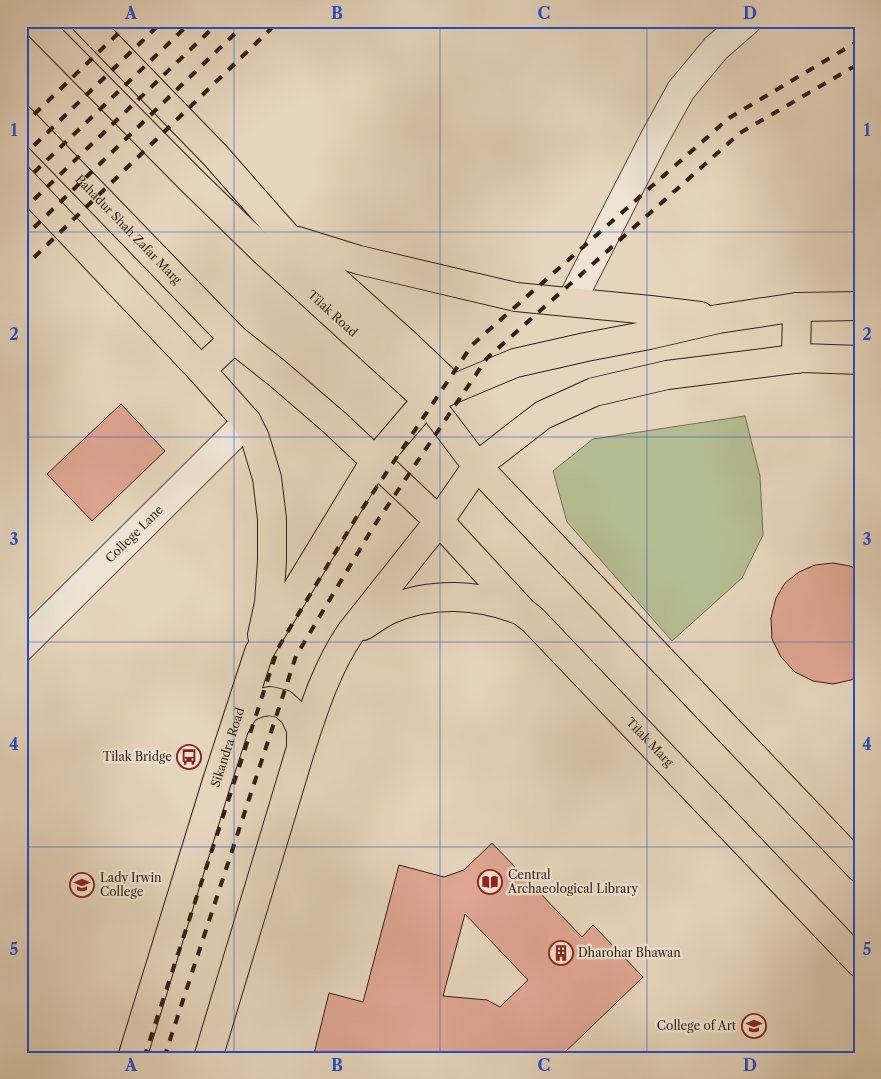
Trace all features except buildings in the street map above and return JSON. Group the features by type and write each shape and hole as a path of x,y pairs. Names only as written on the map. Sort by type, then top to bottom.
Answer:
{"main road":[{"name":"Tilak Road","path":"34,21 238,226 427,400 478,466"},
{"path":"85,21 214,155 288,238 403,341 452,389"},
{"name":"Bahadur Shah Zafar Marg","path":"21,120 234,338"},
{"path":"21,180 201,370 247,422 255,438 267,478 272,519 272,561 268,603 259,652"},
{"path":"288,238 359,260 516,297 650,310 718,319"},
{"path":"427,400 515,363 586,347 718,319 797,306 860,306"},
{"path":"796,359 797,306"},
{"path":"201,370 234,338 328,417 375,461"},
{"path":"208,1058 300,748 316,702 341,648 439,521 478,466 543,416 594,392 667,375 796,359 860,360"},
{"name":"Sikandra Road","path":"132,1058 259,652 375,461 427,400"},
{"name":"Tilak Marg","path":"375,461 439,521 523,612 540,627 860,964"},
{"path":"478,466 860,868"},
{"path":"352,632 389,610 405,604 439,597 490,600 523,612"},
{"path":"236,724 244,709 258,703 270,701 283,704 294,714 301,729 300,748"}],"street":[{"path":"571,302 681,90 716,48 747,21"},
{"name":"College Lane","path":"21,647 247,422"}],"green space":[{"path":"745,416 760,476 763,535 742,578 672,641 567,522 553,471 593,439"}],"railway":[{"path":"21,127 131,21"},
{"path":"21,158 163,21"},
{"path":"21,185 192,21"},
{"path":"21,212 220,21"},
{"path":"21,240 248,21"},
{"path":"21,270 279,21"},
{"path":"144,1058 278,648 356,518 472,345 729,118 860,40"},
{"path":"164,1058 296,656 372,529 487,358 740,133 860,63"}],"place":[{"name":"Tilak Bridge","path":"189,757"},
{"name":"Central Archaeological Library","path":"490,882"},
{"name":"Lady Irwin College","path":"82,885"},
{"name":"Dharohar Bhawan","path":"561,953"},
{"name":"College of Art","path":"754,1026"}]}
